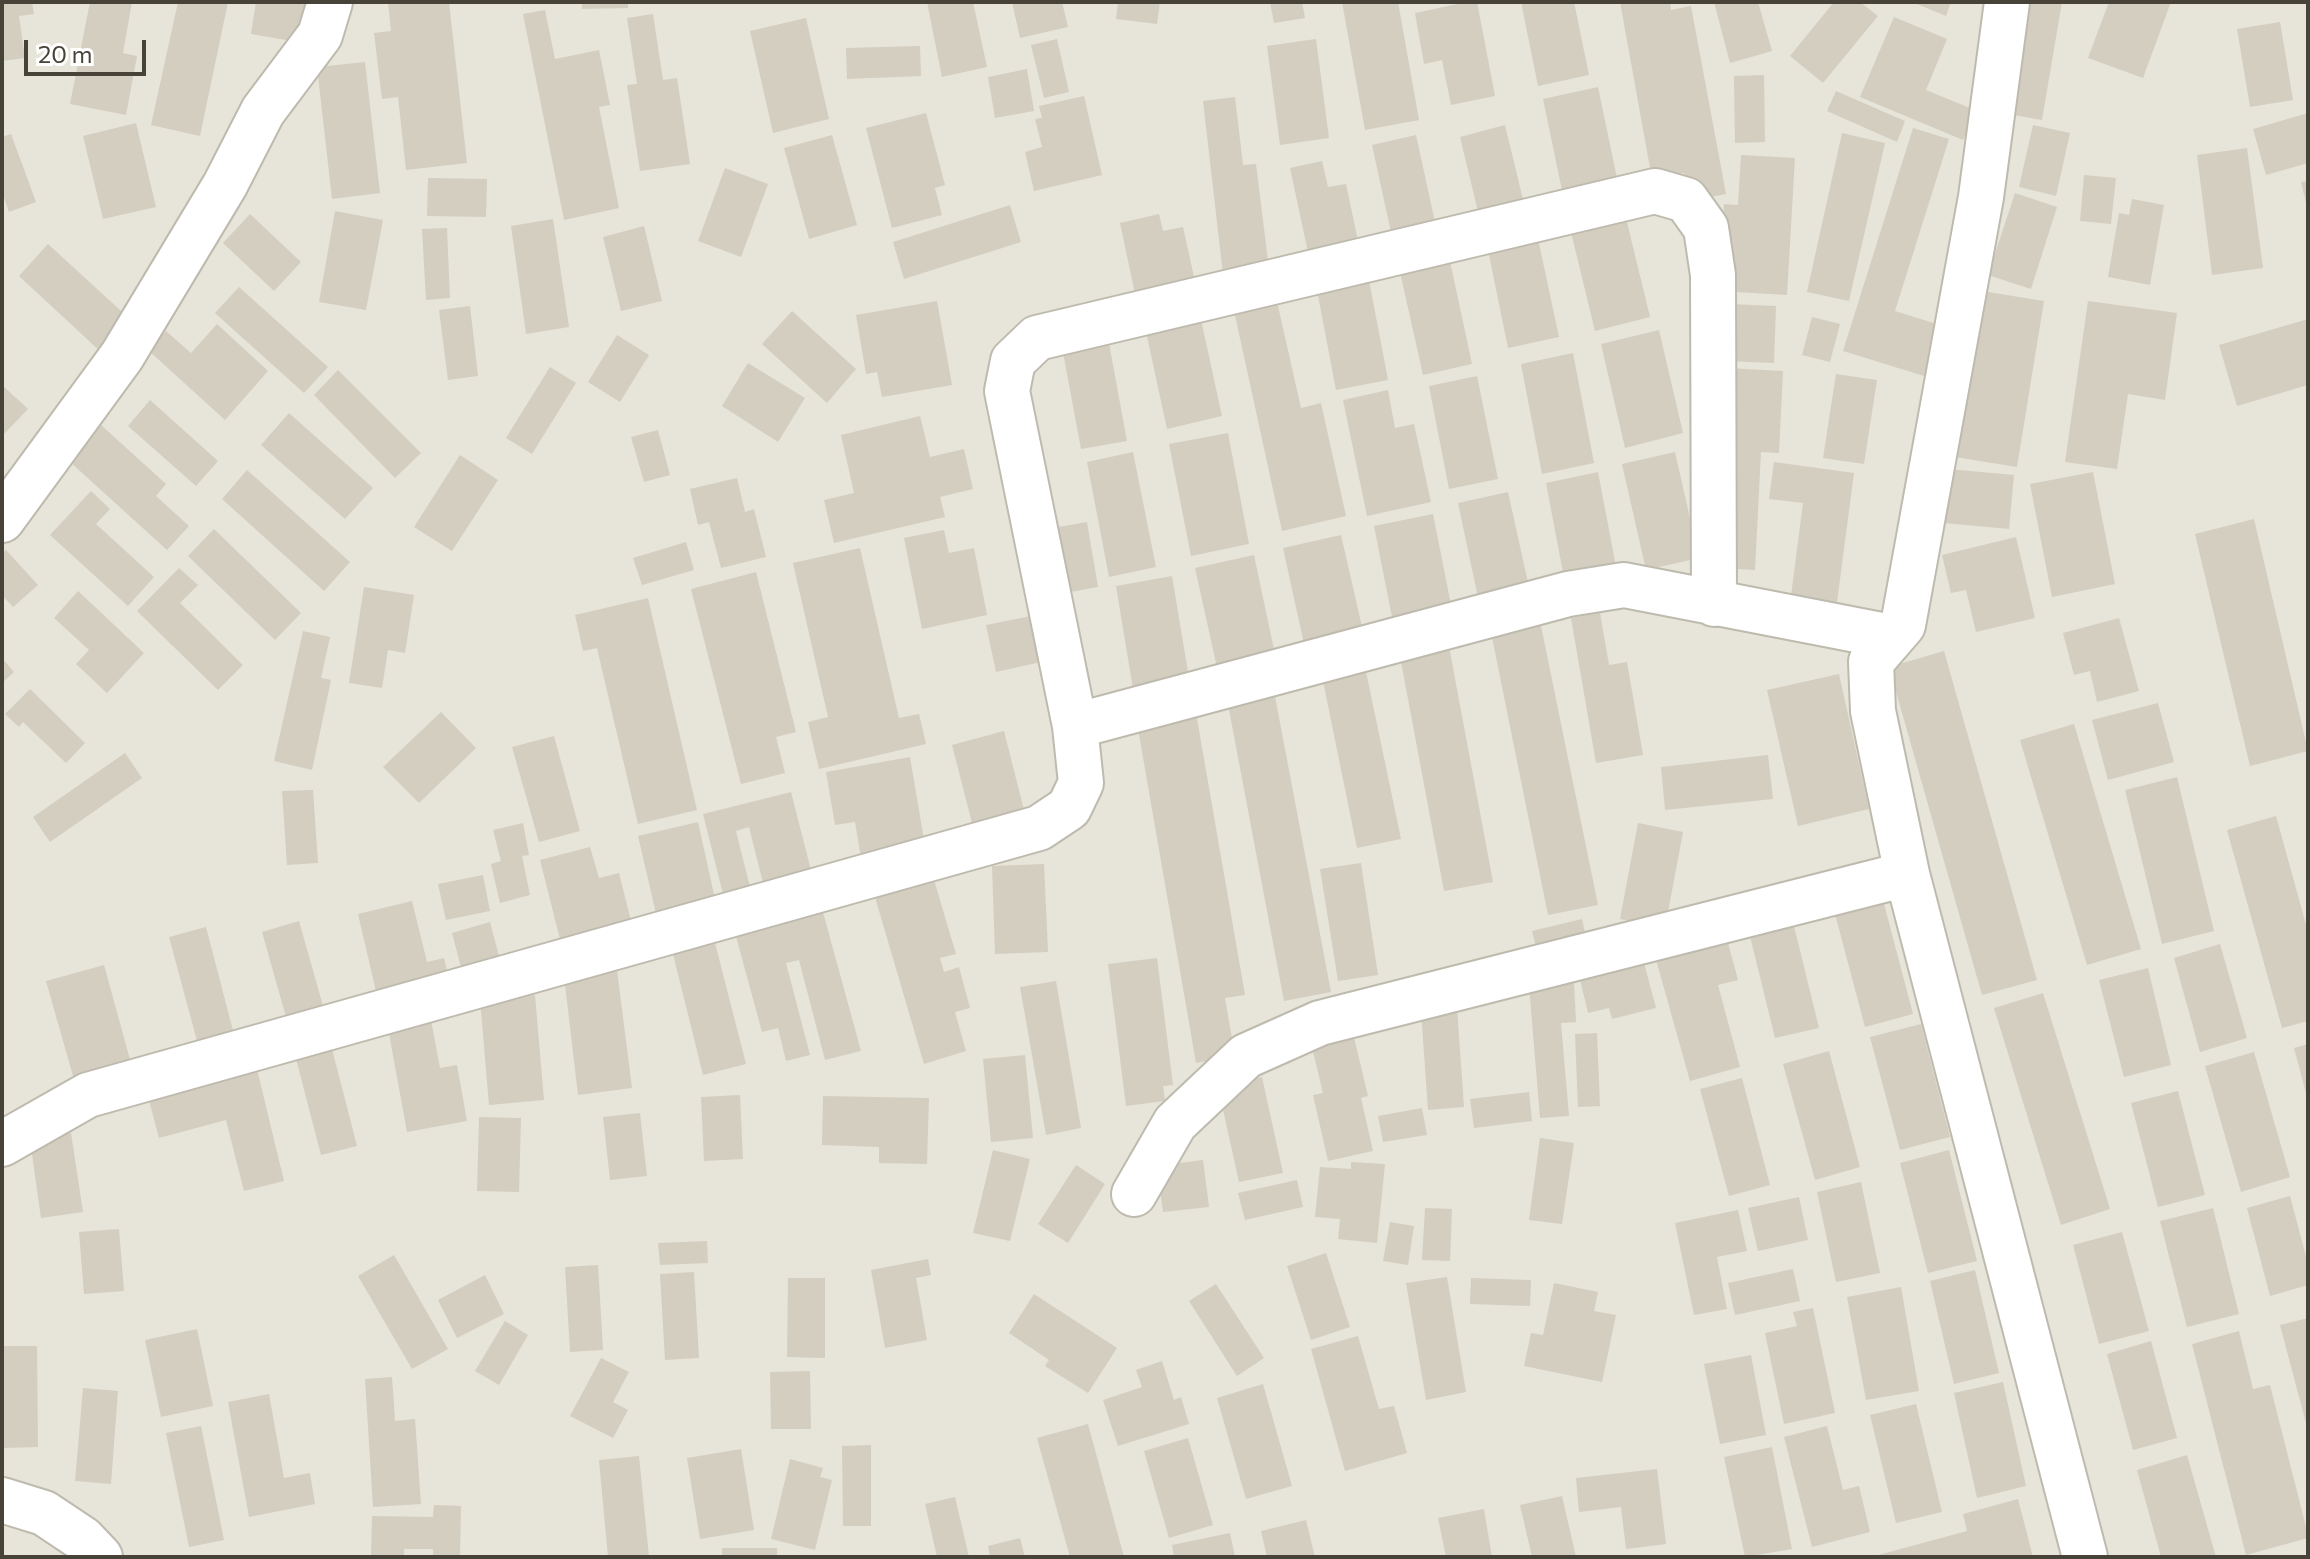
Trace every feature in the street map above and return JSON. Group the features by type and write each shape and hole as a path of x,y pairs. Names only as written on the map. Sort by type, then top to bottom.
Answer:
{"street":[{"path":"2,520 122,356 225,185 263,111 320,35 330,2"},
{"path":"2007,2 1979,211 1903,625 1871,662 1873,711 1907,874 2085,1557"},
{"path":"2,1144 88,1095 1039,828 1069,808 1081,783 1075,726 1007,391 1013,361 1037,338 1655,191 1686,200 1706,228 1713,275 1714,604"},
{"path":"1075,726 1568,594 1624,585 1892,637"},
{"path":"1134,1194 1175,1123 1246,1056 1320,1023 1907,874"},
{"path":"2,1500 44,1513 83,1539 100,1557"}],"shaded area":[{"path":"2,2 2308,2 2308,1557 2,1557"}],"building":[{"path":"2,2 32,2 34,14 19,16 25,58 2,61"},
{"path":"90,2 132,2 123,53 137,56 126,115 70,104"},
{"path":"178,2 228,2 200,136 151,125"},
{"path":"256,2 310,2 303,43 251,34"},
{"path":"388,2 449,2 467,163 406,170 398,97 382,99 374,33 391,31"},
{"path":"582,2 628,2 628,8 582,9"},
{"path":"927,2 973,2 987,67 942,77"},
{"path":"1012,2 1062,2 1068,27 1020,38"},
{"path":"1118,2 1160,2 1157,24 1116,19"},
{"path":"1270,2 1302,2 1305,18 1274,23"},
{"path":"1342,2 1398,2 1419,120 1365,130"},
{"path":"1477,2 1495,96 1451,105 1442,60 1424,64 1415,13"},
{"path":"1521,2 1574,2 1589,75 1538,86"},
{"path":"1620,2 1670,2 1671,10 1691,6 1726,194 1690,201 1684,173 1652,179"},
{"path":"1714,2 1758,2 1772,51 1730,63"},
{"path":"1834,2 1860,2 1878,16 1823,83 1790,56"},
{"path":"1912,2 1951,2 1946,16"},
{"path":"2021,2 2062,2 2042,120 2002,113"},
{"path":"2109,2 2171,2 2143,78 2088,58"},
{"path":"545,10 555,59 599,50 610,105 599,107 619,208 564,220 523,14"},
{"path":"653,14 663,80 677,78 690,164 640,171 627,85 637,84 627,18"},
{"path":"1894,17 1947,39 1926,90 1975,110 1963,140 1860,97"},
{"path":"806,18 829,119 773,133 750,31"},
{"path":"2280,22 2293,100 2250,107 2237,29"},
{"path":"1057,39 1069,92 1044,98 1031,45"},
{"path":"1316,39 1329,138 1280,145 1267,46"},
{"path":"920,46 921,76 847,79 846,48"},
{"path":"365,62 380,193 332,199 317,67"},
{"path":"1027,69 1034,111 995,118 988,77"},
{"path":"1764,75 1765,142 1735,143 1734,76"},
{"path":"1598,87 1619,188 1564,200 1543,99"},
{"path":"1836,91 1905,121 1897,142 1827,111"},
{"path":"1084,96 1102,175 1034,191 1025,152 1042,147 1035,119 1042,118 1039,106"},
{"path":"1235,97 1243,165 1256,164 1270,277 1224,283 1203,101"},
{"path":"926,113 945,185 935,188 942,215 892,228 866,128"},
{"path":"2308,113 2308,163 2266,175 2253,129"},
{"path":"136,123 156,207 103,219 83,136"},
{"path":"1505,125 1526,212 1481,224 1460,137"},
{"path":"2033,125 2070,133 2056,196 2019,187"},
{"path":"1913,128 1949,139 1895,311 1940,325 1924,376 1843,351"},
{"path":"1842,133 1885,143 1849,301 1807,292"},
{"path":"11,134 36,202 9,212 2,192 2,137"},
{"path":"832,135 857,225 809,239 784,148"},
{"path":"1416,135 1438,236 1394,246 1372,145"},
{"path":"2247,148 2263,268 2212,275 2197,155"},
{"path":"1741,155 1795,158 1787,295 1719,291 1724,204 1738,205"},
{"path":"1322,161 1328,187 1346,184 1361,255 1311,266 1290,168"},
{"path":"725,168 768,184 741,257 698,241"},
{"path":"2084,175 2116,178 2111,224 2080,221"},
{"path":"428,178 487,179 486,217 427,216"},
{"path":"2308,181 2308,207 2307,207 2301,182"},
{"path":"2015,193 2057,207 2031,289 1988,275"},
{"path":"2132,199 2164,205 2150,285 2108,277 2119,213 2129,215"},
{"path":"1010,205 1021,242 904,279 893,242"},
{"path":"1624,210 1650,317 1595,331 1569,224"},
{"path":"335,211 383,220 366,310 319,302"},
{"path":"250,214 301,262 274,291 223,243"},
{"path":"1159,214 1163,231 1183,227 1198,295 1138,308 1120,223"},
{"path":"553,219 569,327 526,334 511,226"},
{"path":"644,226 662,301 621,311 603,237"},
{"path":"447,228 450,298 426,300 422,229"},
{"path":"1537,234 1559,337 1508,348 1487,245"},
{"path":"48,244 132,321 102,353 19,276"},
{"path":"1450,261 1472,364 1423,375 1400,272"},
{"path":"1368,275 1388,380 1336,390 1316,285"},
{"path":"239,287 328,367 304,393 215,313"},
{"path":"1982,291 2044,301 2017,467 1955,457"},
{"path":"1276,297 1301,408 1321,403 1346,516 1282,531 1233,306"},
{"path":"937,301 952,385 882,397 877,372 866,374 856,315"},
{"path":"2088,301 2177,313 2165,400 2128,394 2117,469 2065,462"},
{"path":"1731,304 1776,306 1774,363 1728,361"},
{"path":"470,306 478,376 448,380 439,310"},
{"path":"792,311 856,369 827,403 762,344"},
{"path":"1200,315 1222,416 1167,429 1145,327"},
{"path":"1812,317 1840,324 1830,362 1802,355"},
{"path":"2308,319 2308,385 2237,406 2219,345"},
{"path":"217,324 268,371 225,420 148,350 166,331 191,353"},
{"path":"1659,330 1683,433 1625,448 1601,344"},
{"path":"617,335 649,355 620,402 588,382"},
{"path":"1108,338 1127,441 1081,449 1062,347"},
{"path":"1573,353 1594,463 1542,474 1521,364"},
{"path":"748,363 805,398 778,442 722,406"},
{"path":"550,367 576,383 532,454 506,438"},
{"path":"1728,368 1783,371 1779,453 1761,452 1755,570 1718,568"},
{"path":"338,370 421,453 395,478 314,395"},
{"path":"1836,374 1877,380 1864,464 1823,458"},
{"path":"1477,376 1498,479 1449,489 1429,386"},
{"path":"2,385 28,409 4,434 2,431"},
{"path":"1388,390 1395,428 1414,424 1431,502 1367,516 1343,400"},
{"path":"150,400 218,461 196,486 128,426"},
{"path":"289,413 373,488 345,519 261,445"},
{"path":"920,416 930,457 964,449 973,489 940,497 945,517 834,543 824,500 854,493 841,435"},
{"path":"101,425 166,484 156,496 189,526 167,550 69,461"},
{"path":"658,430 670,475 644,482 631,437"},
{"path":"1228,433 1249,544 1191,556 1169,444"},
{"path":"1133,452 1156,567 1109,577 1087,462"},
{"path":"1675,452 1699,558 1646,570 1622,464"},
{"path":"460,455 498,480 452,551 414,527"},
{"path":"1774,462 1854,473 1835,617 1789,611 1803,503 1769,499"},
{"path":"1949,469 2014,475 2009,529 1944,523"},
{"path":"247,470 350,562 324,591 222,499"},
{"path":"1598,472 1617,572 1565,583 1546,483"},
{"path":"2093,472 2115,584 2052,597 2030,484"},
{"path":"737,478 745,512 754,509 766,557 721,568 709,522 698,525 690,489"},
{"path":"91,491 110,509 96,524 154,577 128,606 50,535"},
{"path":"1508,492 1531,596 1480,607 1458,503"},
{"path":"1433,514 1453,615 1394,627 1374,526"},
{"path":"2254,519 2308,751 2250,766 2195,534"},
{"path":"1087,522 1098,587 1059,594 1047,529"},
{"path":"214,529 301,613 275,640 188,556"},
{"path":"944,530 949,553 974,548 987,615 922,629 904,538"},
{"path":"1341,535 1365,640 1306,653 1283,548"},
{"path":"2016,537 2035,618 1976,632 1966,590 1951,593 1942,555"},
{"path":"686,542 694,570 642,585 633,558"},
{"path":"860,548 899,718 919,714 926,744 819,769 808,722 828,717 793,563"},
{"path":"6,550 38,585 13,607 2,595 2,554"},
{"path":"1254,555 1276,659 1218,672 1195,568"},
{"path":"179,568 198,585 180,603 243,665 218,690 137,611"},
{"path":"756,572 796,732 776,737 785,773 741,784 691,589"},
{"path":"1172,576 1190,684 1134,695 1116,586"},
{"path":"364,587 414,595 405,653 388,650 382,688 349,683"},
{"path":"78,591 144,653 107,693 76,664 89,650 54,618"},
{"path":"648,598 697,810 638,824 597,648 583,651 575,615"},
{"path":"1600,613 1609,665 1627,662 1643,755 1596,763 1571,618"},
{"path":"1041,614 1050,660 996,672 986,625"},
{"path":"1539,616 1598,905 1548,915 1490,627"},
{"path":"2119,618 2139,691 2097,702 2090,671 2074,675 2063,633"},
{"path":"303,631 330,637 321,678 331,680 312,770 274,761"},
{"path":"1448,641 1493,882 1444,891 1399,651"},
{"path":"1944,651 2037,980 1982,995 1889,667"},
{"path":"2,658 14,672 2,683"},
{"path":"1365,667 1401,839 1357,848 1322,676"},
{"path":"1839,674 1869,809 1798,826 1767,690"},
{"path":"30,689 85,743 66,763 23,722 19,727 5,714"},
{"path":"1274,691 1331,992 1284,1001 1227,699"},
{"path":"2158,703 2174,762 2108,780 2092,720"},
{"path":"1195,707 1245,995 1225,998 1235,1056 1196,1063 1136,717"},
{"path":"441,712 476,748 419,803 383,767"},
{"path":"2074,724 2141,949 2087,965 2020,740"},
{"path":"1004,731 1025,814 973,827 952,745"},
{"path":"554,736 580,831 539,842 512,747"},
{"path":"125,753 142,778 50,842 33,817"},
{"path":"1768,755 1773,799 1665,810 1661,767"},
{"path":"910,757 925,846 861,858 855,822 835,825 826,772"},
{"path":"2177,777 2214,931 2162,944 2125,790"},
{"path":"313,790 318,863 287,865 282,791"},
{"path":"791,792 813,878 765,891 749,827 736,831 752,895 725,902 703,814"},
{"path":"2276,816 2308,932 2308,1021 2282,1028 2227,830"},
{"path":"698,822 717,908 658,922 638,836"},
{"path":"523,823 529,855 522,856 530,895 500,903 491,864 501,861 493,830"},
{"path":"1638,823 1683,832 1665,928 1620,919"},
{"path":"590,847 599,878 619,873 633,929 562,947 540,860"},
{"path":"1361,863 1378,975 1338,981 1320,869"},
{"path":"1044,864 1048,952 995,954 992,866"},
{"path":"931,870 956,954 940,958 944,972 959,967 970,1008 955,1012 966,1051 924,1064 872,887"},
{"path":"483,875 490,911 446,920 438,884"},
{"path":"1883,900 1913,1014 1865,1027 1835,914"},
{"path":"412,901 427,962 444,958 451,988 379,1004 358,914"},
{"path":"821,905 861,1051 825,1060 799,960 786,963 810,1055 786,1061 778,1028 762,1032 734,929"},
{"path":"1582,919 1588,947 1539,959 1532,931"},
{"path":"299,921 327,1020 290,1031 262,932"},
{"path":"490,922 503,971 465,982 452,933"},
{"path":"1793,922 1819,1028 1775,1038 1749,932"},
{"path":"206,927 236,1042 200,1052 169,937"},
{"path":"713,935 746,1064 703,1075 671,946"},
{"path":"1726,935 1738,980 1718,985 1740,1067 1690,1081 1655,956"},
{"path":"2220,944 2247,1038 2200,1052 2174,958"},
{"path":"1157,958 1173,1085 1163,1086 1165,1101 1126,1106 1108,964"},
{"path":"1643,959 1656,1008 1612,1019 1609,1008 1588,1013 1579,975"},
{"path":"104,965 132,1067 75,1083 46,981"},
{"path":"2148,968 2171,1065 2124,1077 2099,980"},
{"path":"617,970 632,1088 578,1095 564,976"},
{"path":"1056,981 1081,1128 1046,1135 1020,987"},
{"path":"1574,982 1576,1022 1561,1023 1569,1116 1540,1118 1529,985"},
{"path":"2043,993 2110,1209 2061,1225 1994,1008"},
{"path":"535,995 544,1100 489,1105 480,999"},
{"path":"1457,1008 1464,1107 1428,1110 1421,1011"},
{"path":"431,1020 440,1068 457,1065 467,1121 407,1132 388,1028"},
{"path":"1921,1024 1950,1137 1900,1150 1870,1037"},
{"path":"1353,1033 1368,1096 1361,1098 1373,1151 1328,1161 1313,1095 1323,1093 1311,1043"},
{"path":"1597,1033 1600,1106 1578,1107 1575,1034"},
{"path":"2308,1044 2308,1097 2307,1097 2294,1048"},
{"path":"331,1045 357,1146 321,1155 295,1055"},
{"path":"1829,1051 1860,1167 1815,1180 1783,1064"},
{"path":"2254,1052 2290,1177 2241,1192 2205,1066"},
{"path":"1025,1055 1033,1138 991,1142 983,1059"},
{"path":"256,1065 284,1181 244,1191 226,1120 159,1138 147,1093"},
{"path":"1262,1077 1283,1173 1239,1182 1218,1087"},
{"path":"1742,1078 1770,1185 1729,1196 1700,1089"},
{"path":"2178,1091 2205,1195 2158,1207 2131,1103"},
{"path":"1529,1092 1532,1121 1474,1128 1470,1099"},
{"path":"740,1095 743,1159 704,1161 701,1097"},
{"path":"823,1096 929,1098 927,1164 879,1163 879,1147 822,1145"},
{"path":"1422,1108 1427,1135 1383,1142 1378,1116"},
{"path":"640,1113 647,1176 610,1180 603,1117"},
{"path":"479,1117 521,1118 519,1192 477,1191"},
{"path":"71,1133 83,1212 41,1218 30,1140"},
{"path":"1540,1138 1574,1143 1562,1224 1529,1220"},
{"path":"993,1150 1030,1159 1010,1241 973,1233"},
{"path":"1949,1150 1977,1261 1928,1273 1900,1163"},
{"path":"1203,1160 1209,1207 1163,1212 1157,1166"},
{"path":"1351,1162 1385,1164 1377,1243 1338,1239 1340,1219 1315,1217 1320,1167 1351,1169"},
{"path":"1076,1165 1105,1184 1068,1243 1038,1224"},
{"path":"1297,1180 1303,1207 1245,1220 1238,1193"},
{"path":"1861,1182 1880,1273 1836,1282 1817,1192"},
{"path":"2290,1196 2308,1264 2308,1285 2270,1296 2247,1208"},
{"path":"1799,1197 1808,1240 1758,1251 1748,1208"},
{"path":"1425,1208 1452,1209 1450,1261 1422,1260"},
{"path":"2213,1208 2239,1314 2187,1327 2160,1221"},
{"path":"1738,1210 1747,1251 1717,1257 1727,1309 1694,1315 1675,1223"},
{"path":"1390,1222 1414,1226 1408,1265 1383,1261"},
{"path":"119,1229 124,1291 84,1294 79,1232"},
{"path":"2122,1232 2149,1331 2099,1344 2073,1245"},
{"path":"707,1241 708,1263 660,1265 658,1243"},
{"path":"1326,1253 1350,1327 1311,1340 1287,1266"},
{"path":"394,1255 448,1349 412,1369 358,1276"},
{"path":"928,1259 931,1275 916,1278 927,1340 885,1348 871,1270"},
{"path":"598,1265 603,1350 570,1352 565,1267"},
{"path":"1793,1269 1800,1301 1735,1315 1728,1283"},
{"path":"1975,1270 1999,1373 1954,1384 1930,1281"},
{"path":"694,1272 699,1358 665,1360 660,1274"},
{"path":"485,1275 504,1314 457,1338 438,1300"},
{"path":"1447,1277 1466,1392 1426,1400 1406,1283"},
{"path":"788,1278 825,1278 825,1358 787,1357"},
{"path":"1471,1278 1531,1280 1530,1306 1470,1304"},
{"path":"1554,1283 1598,1292 1594,1311 1616,1315 1602,1382 1524,1366 1531,1333 1543,1335"},
{"path":"1216,1284 1264,1358 1237,1376 1189,1301"},
{"path":"1901,1287 1919,1391 1866,1400 1847,1297"},
{"path":"1034,1294 1117,1348 1088,1393 1045,1366 1049,1360 1009,1333"},
{"path":"1813,1308 1835,1413 1784,1424 1765,1333 1797,1326 1793,1312"},
{"path":"2308,1318 2308,1427 2307,1427 2280,1325"},
{"path":"505,1321 528,1335 499,1385 475,1371"},
{"path":"197,1329 213,1406 161,1417 145,1340"},
{"path":"2239,1331 2253,1389 2270,1385 2308,1535 2308,1538 2246,1555 2192,1344"},
{"path":"1358,1336 1379,1409 1394,1406 1407,1453 1345,1471 1311,1349"},
{"path":"2151,1341 2177,1438 2133,1450 2107,1354"},
{"path":"2,1346 37,1346 38,1447 2,1448"},
{"path":"1751,1355 1766,1435 1720,1444 1704,1364"},
{"path":"601,1358 629,1372 613,1402 628,1410 613,1438 570,1416"},
{"path":"1162,1361 1174,1400 1181,1397 1189,1424 1118,1446 1103,1400 1142,1387 1136,1370"},
{"path":"810,1371 811,1429 771,1429 770,1372"},
{"path":"392,1377 395,1421 415,1419 421,1504 373,1507 365,1379"},
{"path":"2003,1382 2026,1486 1977,1498 1954,1393"},
{"path":"1263,1384 1292,1486 1246,1499 1217,1398"},
{"path":"83,1388 118,1391 111,1484 75,1481"},
{"path":"269,1394 284,1478 310,1473 315,1504 249,1517 228,1402"},
{"path":"1916,1404 1942,1512 1896,1523 1870,1415"},
{"path":"1088,1424 1124,1557 1070,1557 1037,1438"},
{"path":"201,1426 224,1540 189,1547 166,1433"},
{"path":"1827,1426 1843,1490 1859,1486 1870,1532 1812,1547 1784,1437"},
{"path":"1188,1438 1213,1525 1169,1538 1144,1451"},
{"path":"871,1445 871,1526 843,1526 842,1446"},
{"path":"1772,1447 1792,1549 1745,1557 1724,1457"},
{"path":"741,1449 754,1530 700,1539 687,1458"},
{"path":"2187,1455 2216,1557 2161,1557 2137,1470"},
{"path":"639,1456 649,1557 608,1557 599,1460"},
{"path":"790,1459 823,1468 820,1477 832,1480 815,1550 771,1539"},
{"path":"1657,1469 1666,1544 1626,1549 1621,1507 1579,1512 1576,1478"},
{"path":"1562,1496 1576,1557 1532,1557 1520,1505"},
{"path":"955,1497 969,1557 937,1557 925,1504"},
{"path":"2018,1499 2033,1557 1871,1557 1967,1531 1963,1514"},
{"path":"434,1505 461,1506 460,1557 433,1557 433,1549 404,1549 404,1557 371,1557 372,1516 433,1517"},
{"path":"1484,1509 1492,1557 1446,1557 1438,1518"},
{"path":"1306,1520 1315,1557 1267,1557 1261,1531"},
{"path":"1230,1533 1235,1557 1174,1557 1172,1545"},
{"path":"1020,1538 1025,1557 990,1557 988,1546"},
{"path":"722,1548 777,1548 777,1557 722,1557"}]}
